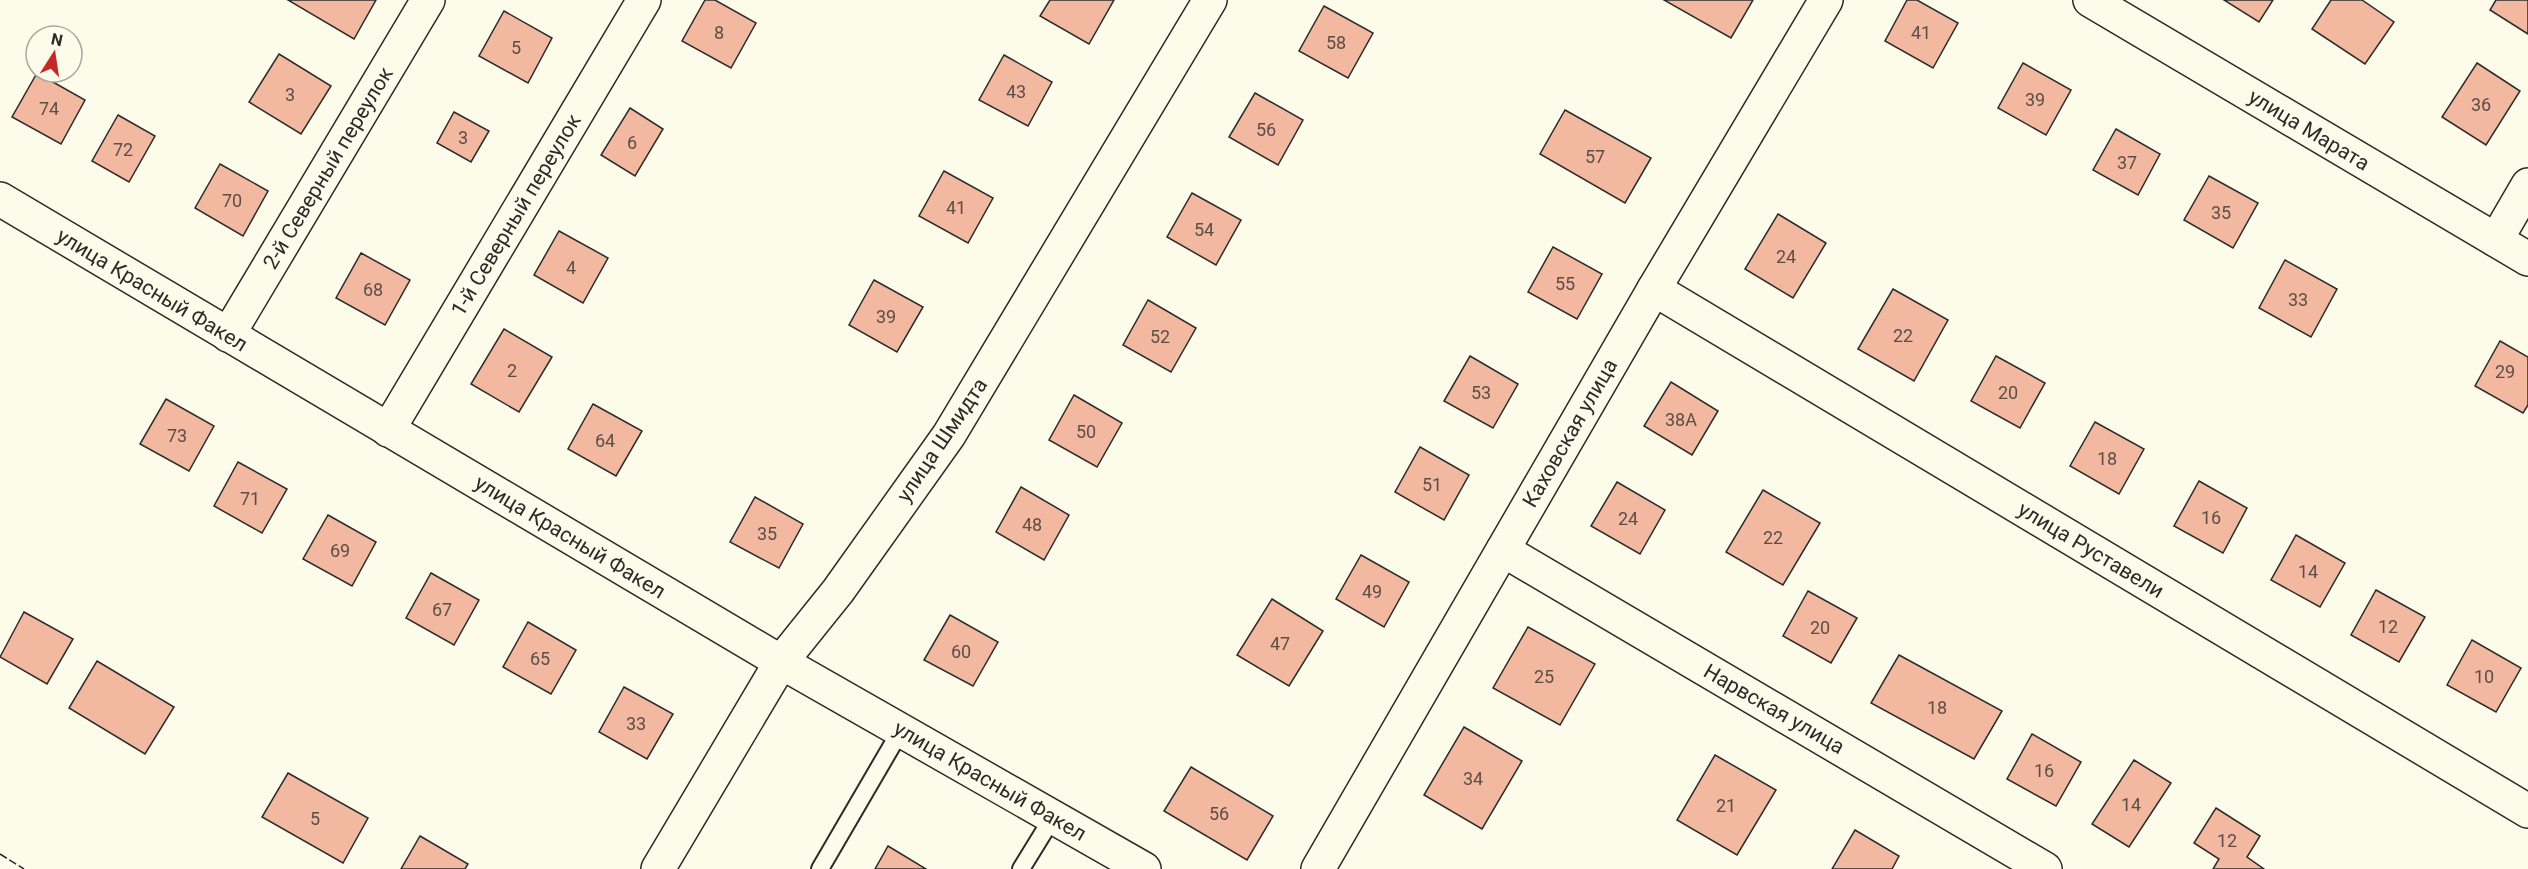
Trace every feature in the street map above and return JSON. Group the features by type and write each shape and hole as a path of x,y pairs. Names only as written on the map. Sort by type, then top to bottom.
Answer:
{"street":[{"name":"2-й Северный переулок","path":"228,335 428,0"},
{"name":"1-й Северный переулок","path":"388,430 644,0"},
{"name":"улица Шмидта","path":"658,869 780,662 838,591 949,435 1210,0"},
{"name":"Каховская улица","path":"1318,869 1654,289 1827,0"},
{"name":"улица Марата","path":"2090,0 2528,259"},
{"path":"2496,240 2528,185"},
{"name":"улица Красный Факел","path":"0,199 780,662 1144,869"},
{"name":"улица Руставели","path":"1654,289 2528,811"},
{"name":"Нарвская улица","path":"1503,550 2045,869"}],"lane":[{"path":"820,869 901,730"},
{"path":"1021,869 1053,817"}],"building":[{"path":"288,0 376,0 354,39"},
{"path":"705,0 715,0 756,23 731,68 682,41"},
{"path":"1050,0 1114,0 1089,44 1040,16"},
{"path":"1664,0 1753,0 1731,38"},
{"path":"1907,0 1917,0 1958,23 1933,68 1885,41"},
{"path":"2224,0 2273,0 2259,22"},
{"path":"2331,0 2362,0 2394,22 2365,64 2312,29"},
{"path":"2496,0 2528,0 2528,34 2490,10"},
{"path":"1324,6 1373,33 1348,78 1299,51"},
{"path":"504,11 552,38 528,83 479,56"},
{"path":"279,54 331,86 301,134 249,102"},
{"path":"1004,55 1052,82 1028,126 979,100"},
{"path":"2023,63 2071,90 2046,135 1998,108"},
{"path":"2477,63 2520,91 2486,145 2442,117"},
{"path":"31,84 57,84 85,100 61,144 12,117"},
{"path":"1255,93 1303,120 1278,165 1229,137"},
{"path":"630,108 663,129 635,176 601,155"},
{"path":"1565,110 1651,158 1625,203 1540,154"},
{"path":"454,112 489,131 471,162 437,143"},
{"path":"118,115 155,136 129,182 92,161"},
{"path":"2116,129 2160,154 2138,195 2093,170"},
{"path":"220,164 268,191 243,236 195,208"},
{"path":"944,171 993,198 968,243 919,216"},
{"path":"2209,176 2258,203 2233,248 2184,220"},
{"path":"1192,193 1241,220 1216,265 1167,237"},
{"path":"1778,214 1826,243 1793,298 1745,269"},
{"path":"559,231 608,258 583,303 534,275"},
{"path":"1553,247 1602,274 1577,319 1528,292"},
{"path":"361,253 410,280 385,325 336,298"},
{"path":"2285,260 2337,289 2311,337 2259,308"},
{"path":"874,280 923,307 897,352 849,325"},
{"path":"1893,289 1948,320 1914,381 1858,349"},
{"path":"1148,300 1196,328 1171,372 1123,345"},
{"path":"504,329 552,357 519,412 471,384"},
{"path":"2500,341 2528,357 2528,405 2523,413 2475,386"},
{"path":"1470,356 1518,384 1493,428 1444,401"},
{"path":"1996,356 2045,383 2020,428 1971,401"},
{"path":"1671,382 1718,411 1692,455 1644,426"},
{"path":"1074,395 1122,423 1097,467 1049,440"},
{"path":"166,399 214,426 189,471 140,444"},
{"path":"593,404 642,431 616,476 568,449"},
{"path":"2095,422 2144,449 2119,494 2070,466"},
{"path":"1420,447 1469,475 1444,520 1395,492"},
{"path":"238,462 287,489 262,533 214,506"},
{"path":"2199,481 2247,508 2223,553 2174,526"},
{"path":"1617,482 1665,510 1640,554 1591,526"},
{"path":"1021,487 1069,515 1044,560 996,532"},
{"path":"1763,490 1820,523 1783,585 1726,552"},
{"path":"755,497 803,524 779,568 730,542"},
{"path":"328,515 376,542 352,586 303,559"},
{"path":"2296,535 2345,563 2320,607 2271,580"},
{"path":"1361,555 1409,582 1384,627 1336,599"},
{"path":"431,573 479,600 454,645 406,618"},
{"path":"2376,590 2425,617 2399,662 2351,635"},
{"path":"1808,591 1857,618 1831,663 1783,636"},
{"path":"1272,599 1323,631 1289,686 1237,655"},
{"path":"24,612 73,639 47,684 0,657"},
{"path":"950,615 998,642 973,686 924,660"},
{"path":"528,622 576,650 551,694 503,667"},
{"path":"1528,627 1595,664 1560,725 1493,688"},
{"path":"2472,640 2521,668 2496,712 2447,685"},
{"path":"1899,655 2002,711 1974,759 1871,703"},
{"path":"97,661 174,707 145,754 69,708"},
{"path":"624,687 673,714 647,759 599,732"},
{"path":"1464,727 1522,761 1482,829 1424,795"},
{"path":"2032,734 2081,762 2056,806 2007,779"},
{"path":"1715,755 1776,790 1737,855 1677,820"},
{"path":"2134,760 2171,783 2129,847 2092,824"},
{"path":"1191,767 1273,816 1247,860 1164,811"},
{"path":"288,773 368,818 343,863 262,817"},
{"path":"2216,808 2260,836 2247,857 2264,869 2213,869 2219,859 2194,843"},
{"path":"1855,830 1899,856 1892,869 1832,869"},
{"path":"420,836 468,864 465,869 401,869"},
{"path":"888,846 926,869 875,869"}],"fence":[{"path":"0,854 24,869"}]}
